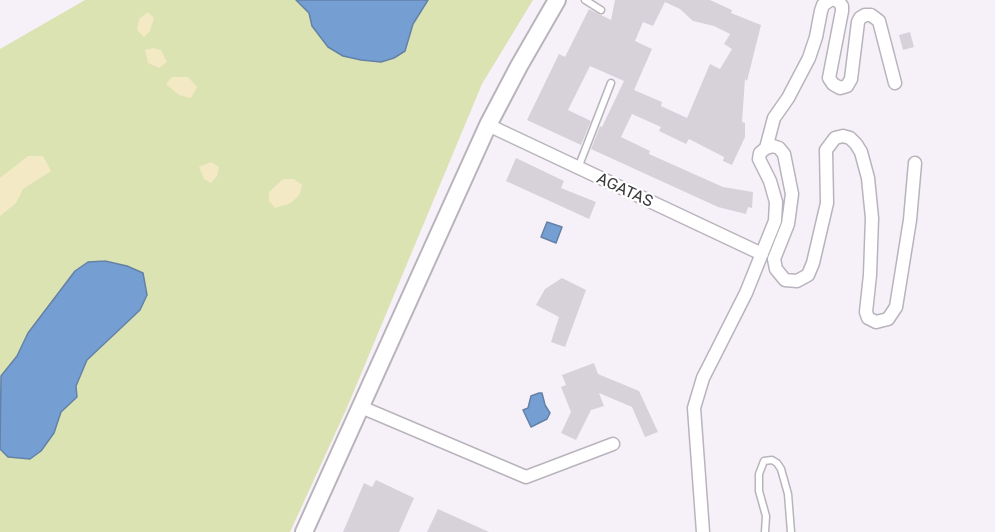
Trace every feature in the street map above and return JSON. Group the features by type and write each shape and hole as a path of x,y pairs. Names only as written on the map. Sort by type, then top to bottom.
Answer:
{"street":[{"path":"304,532 488,125 557,0"},
{"path":"766,148 774,118 788,98 809,58 823,5 830,0"},
{"path":"835,0 842,6 842,11 829,78 832,84 840,88 847,86 851,79 858,22 865,15 871,15 879,21 895,83"},
{"name":"AGATAS","path":"488,125 762,255"},
{"path":"703,532 694,408 703,378 746,292 775,221 776,202 770,181 759,159 760,153 773,146 779,148 784,154 792,194 788,224 774,259 776,269 785,280 798,281 808,275 813,263 827,202 826,150 835,138 843,136 850,138 856,144 861,152 868,178 872,218 866,312 868,318 876,322 888,319 896,307 910,220 915,163"},
{"path":"361,406 526,477 613,444"}],"lane":[{"path":"585,0 601,10"},
{"path":"578,168 611,83"},
{"path":"765,532 766,516 759,491 759,474 764,461 772,460 781,469 788,494 791,532"}],"green space":[{"path":"85,0 533,0 482,84 346,410 290,532 0,532 0,49"}],"sand":[{"path":"148,12 154,18 150,31 144,37 137,30 139,19"},
{"path":"153,48 161,50 167,62 159,68 148,63 145,50"},
{"path":"172,77 188,77 197,87 191,98 179,95 166,84"},
{"path":"28,156 43,156 51,171 23,189 16,203 0,216 0,178"},
{"path":"211,162 219,167 217,176 211,183 204,179 199,167"},
{"path":"283,179 294,179 302,185 300,194 291,203 275,208 269,201 269,192"}],"water":[{"path":"296,0 428,0 413,24 405,51 381,62 343,56 328,47 312,26 309,13"},
{"path":"547,222 562,227 556,243 541,237"},
{"path":"105,261 127,266 143,273 147,295 140,310 87,360 76,386 77,397 61,412 54,433 41,451 30,459 8,457 0,449 1,376 17,356 28,333 75,271 88,262"},
{"path":"542,393 550,413 547,419 531,427 523,410 528,408 531,396"}],"building":[{"path":"615,0 710,0 732,10 731,13 761,25 747,81 745,79 742,122 745,123 745,137 732,165 723,161 724,157 689,139 686,144 659,131 661,127 632,114 621,137 650,151 649,154 723,187 753,192 752,208 748,207 746,214 718,207 591,149 600,126 602,127 624,81 590,66 568,110 591,121 581,145 527,120 559,54 565,57 589,9 611,20","holes":["665,2 680,9 693,21 714,26 730,34 724,44 732,49 720,69 710,64 687,118 661,106 662,102 634,90 652,49 635,41 643,22 653,26"]},
{"path":"910,32 914,47 903,50 899,35"},
{"path":"516,158 564,181 561,188 596,202 589,219 506,181"},
{"path":"562,278 586,290 565,347 551,342 559,317 536,305 545,289"},
{"path":"594,363 598,374 639,391 658,432 645,437 632,407 599,393 604,406 591,410 576,440 561,433 571,412 561,387 566,385 562,375"},
{"path":"376,480 414,498 399,532 343,532 364,483 372,487"},
{"path":"438,509 489,532 427,532"}]}
